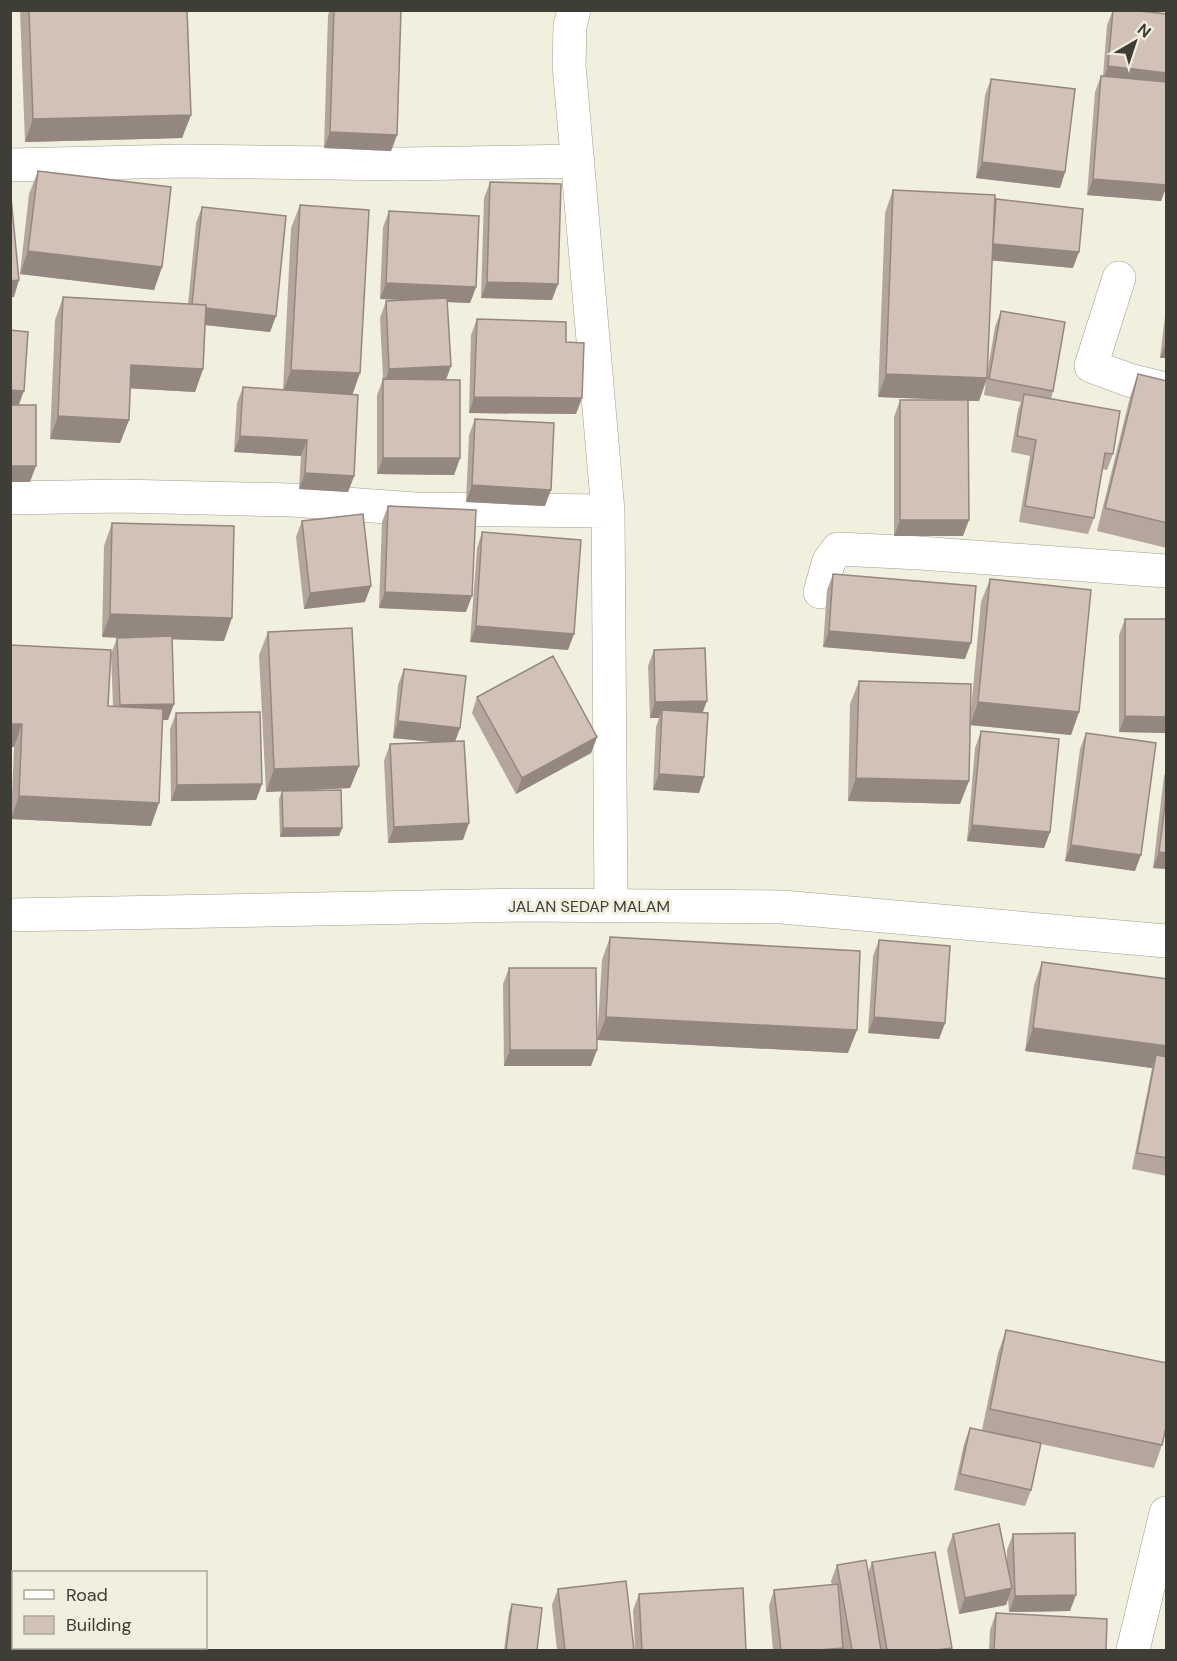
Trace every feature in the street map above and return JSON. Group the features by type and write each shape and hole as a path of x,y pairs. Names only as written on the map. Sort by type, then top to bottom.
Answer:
{"street":[{"path":"574,10 570,26 569,65 608,512 611,905"},
{"path":"10,165 182,161 403,164 578,161"},
{"path":"1119,278 1091,366 1130,380 1167,389"},
{"path":"10,498 121,496 291,500 415,509 608,512"},
{"path":"820,592 830,561 838,549 1167,571"},
{"name":"JALAN SEDAP MALAM","path":"10,915 507,905 782,906 1167,941"},
{"path":"1133,1650 1167,1513"}],"building":[{"path":"29,10 187,10 191,115 33,119"},
{"path":"334,10 401,10 397,135 330,132"},
{"path":"1113,10 1167,14 1167,73 1108,66"},
{"path":"1101,76 1167,82 1167,185 1093,179"},
{"path":"991,79 1075,89 1065,172 982,162"},
{"path":"38,171 171,187 162,267 28,251"},
{"path":"490,182 561,184 558,284 487,282"},
{"path":"10,187 19,280 10,281"},
{"path":"893,190 995,195 987,378 886,374"},
{"path":"996,199 1083,209 1079,252 993,244"},
{"path":"300,205 369,210 360,373 291,370"},
{"path":"202,207 286,216 276,316 206,308 206,305 192,304"},
{"path":"389,211 479,216 476,287 386,283"},
{"path":"63,297 206,305 203,369 131,365 129,420 58,416"},
{"path":"447,298 451,366 389,369 386,301"},
{"path":"1001,311 1065,322 1053,391 989,379"},
{"path":"477,319 566,322 566,342 584,343 582,398 474,397"},
{"path":"10,330 28,332 24,391 10,390"},
{"path":"1138,374 1167,381 1167,523 1105,508"},
{"path":"383,379 460,380 460,458 383,458"},
{"path":"243,387 358,395 354,476 305,473 307,440 240,436"},
{"path":"1024,394 1120,411 1113,454 1105,453 1094,518 1025,506 1036,440 1017,436"},
{"path":"900,400 968,400 969,520 900,520"},
{"path":"10,405 36,405 36,466 10,466"},
{"path":"475,419 554,423 551,490 472,485"},
{"path":"388,506 476,510 472,596 385,592"},
{"path":"363,514 371,586 310,593 302,521"},
{"path":"112,523 234,526 232,618 110,614"},
{"path":"482,532 581,540 574,634 476,626"},
{"path":"833,574 976,586 971,643 829,631"},
{"path":"990,579 1091,590 1079,712 978,702"},
{"path":"1125,619 1167,619 1167,717 1125,716"},
{"path":"352,628 359,766 274,769 268,632"},
{"path":"172,636 174,704 120,705 117,638"},
{"path":"10,645 111,650 108,706 163,709 159,803 19,796 22,724 10,724"},
{"path":"705,648 707,701 655,702 654,650"},
{"path":"553,656 597,737 522,778 477,697"},
{"path":"404,669 466,676 460,728 398,721"},
{"path":"859,681 971,684 969,781 856,778"},
{"path":"662,710 708,713 704,777 659,774"},
{"path":"260,712 262,784 177,785 176,713"},
{"path":"981,731 1059,739 1050,832 972,825"},
{"path":"1086,733 1156,743 1141,855 1071,845"},
{"path":"464,741 469,823 394,827 390,744"},
{"path":"1167,789 1167,853 1159,852"},
{"path":"341,790 342,828 283,828 282,791"},
{"path":"610,937 860,951 857,1030 606,1017"},
{"path":"879,940 950,946 945,1023 874,1017"},
{"path":"1042,962 1167,979 1167,1046 1033,1028"},
{"path":"509,968 596,968 597,1050 510,1050"},
{"path":"1156,1055 1167,1057 1167,1158 1137,1153"},
{"path":"1006,1330 1167,1363 1167,1423 1162,1445 990,1409"},
{"path":"970,1428 1041,1443 1031,1490 960,1474"},
{"path":"999,1524 1012,1588 965,1598 953,1534"},
{"path":"1075,1533 1076,1595 1015,1596 1013,1534"},
{"path":"935,1552 952,1648 887,1650 872,1562"},
{"path":"866,1560 881,1650 852,1650 837,1565"},
{"path":"626,1581 634,1650 565,1650 558,1589"},
{"path":"838,1584 843,1648 781,1650 774,1590"},
{"path":"743,1588 746,1650 642,1650 639,1594"},
{"path":"512,1604 542,1608 537,1650 506,1650"},
{"path":"996,1613 1107,1619 1106,1650 994,1650"},
{"path":"154,1649 154,1650 65,1650"}]}
